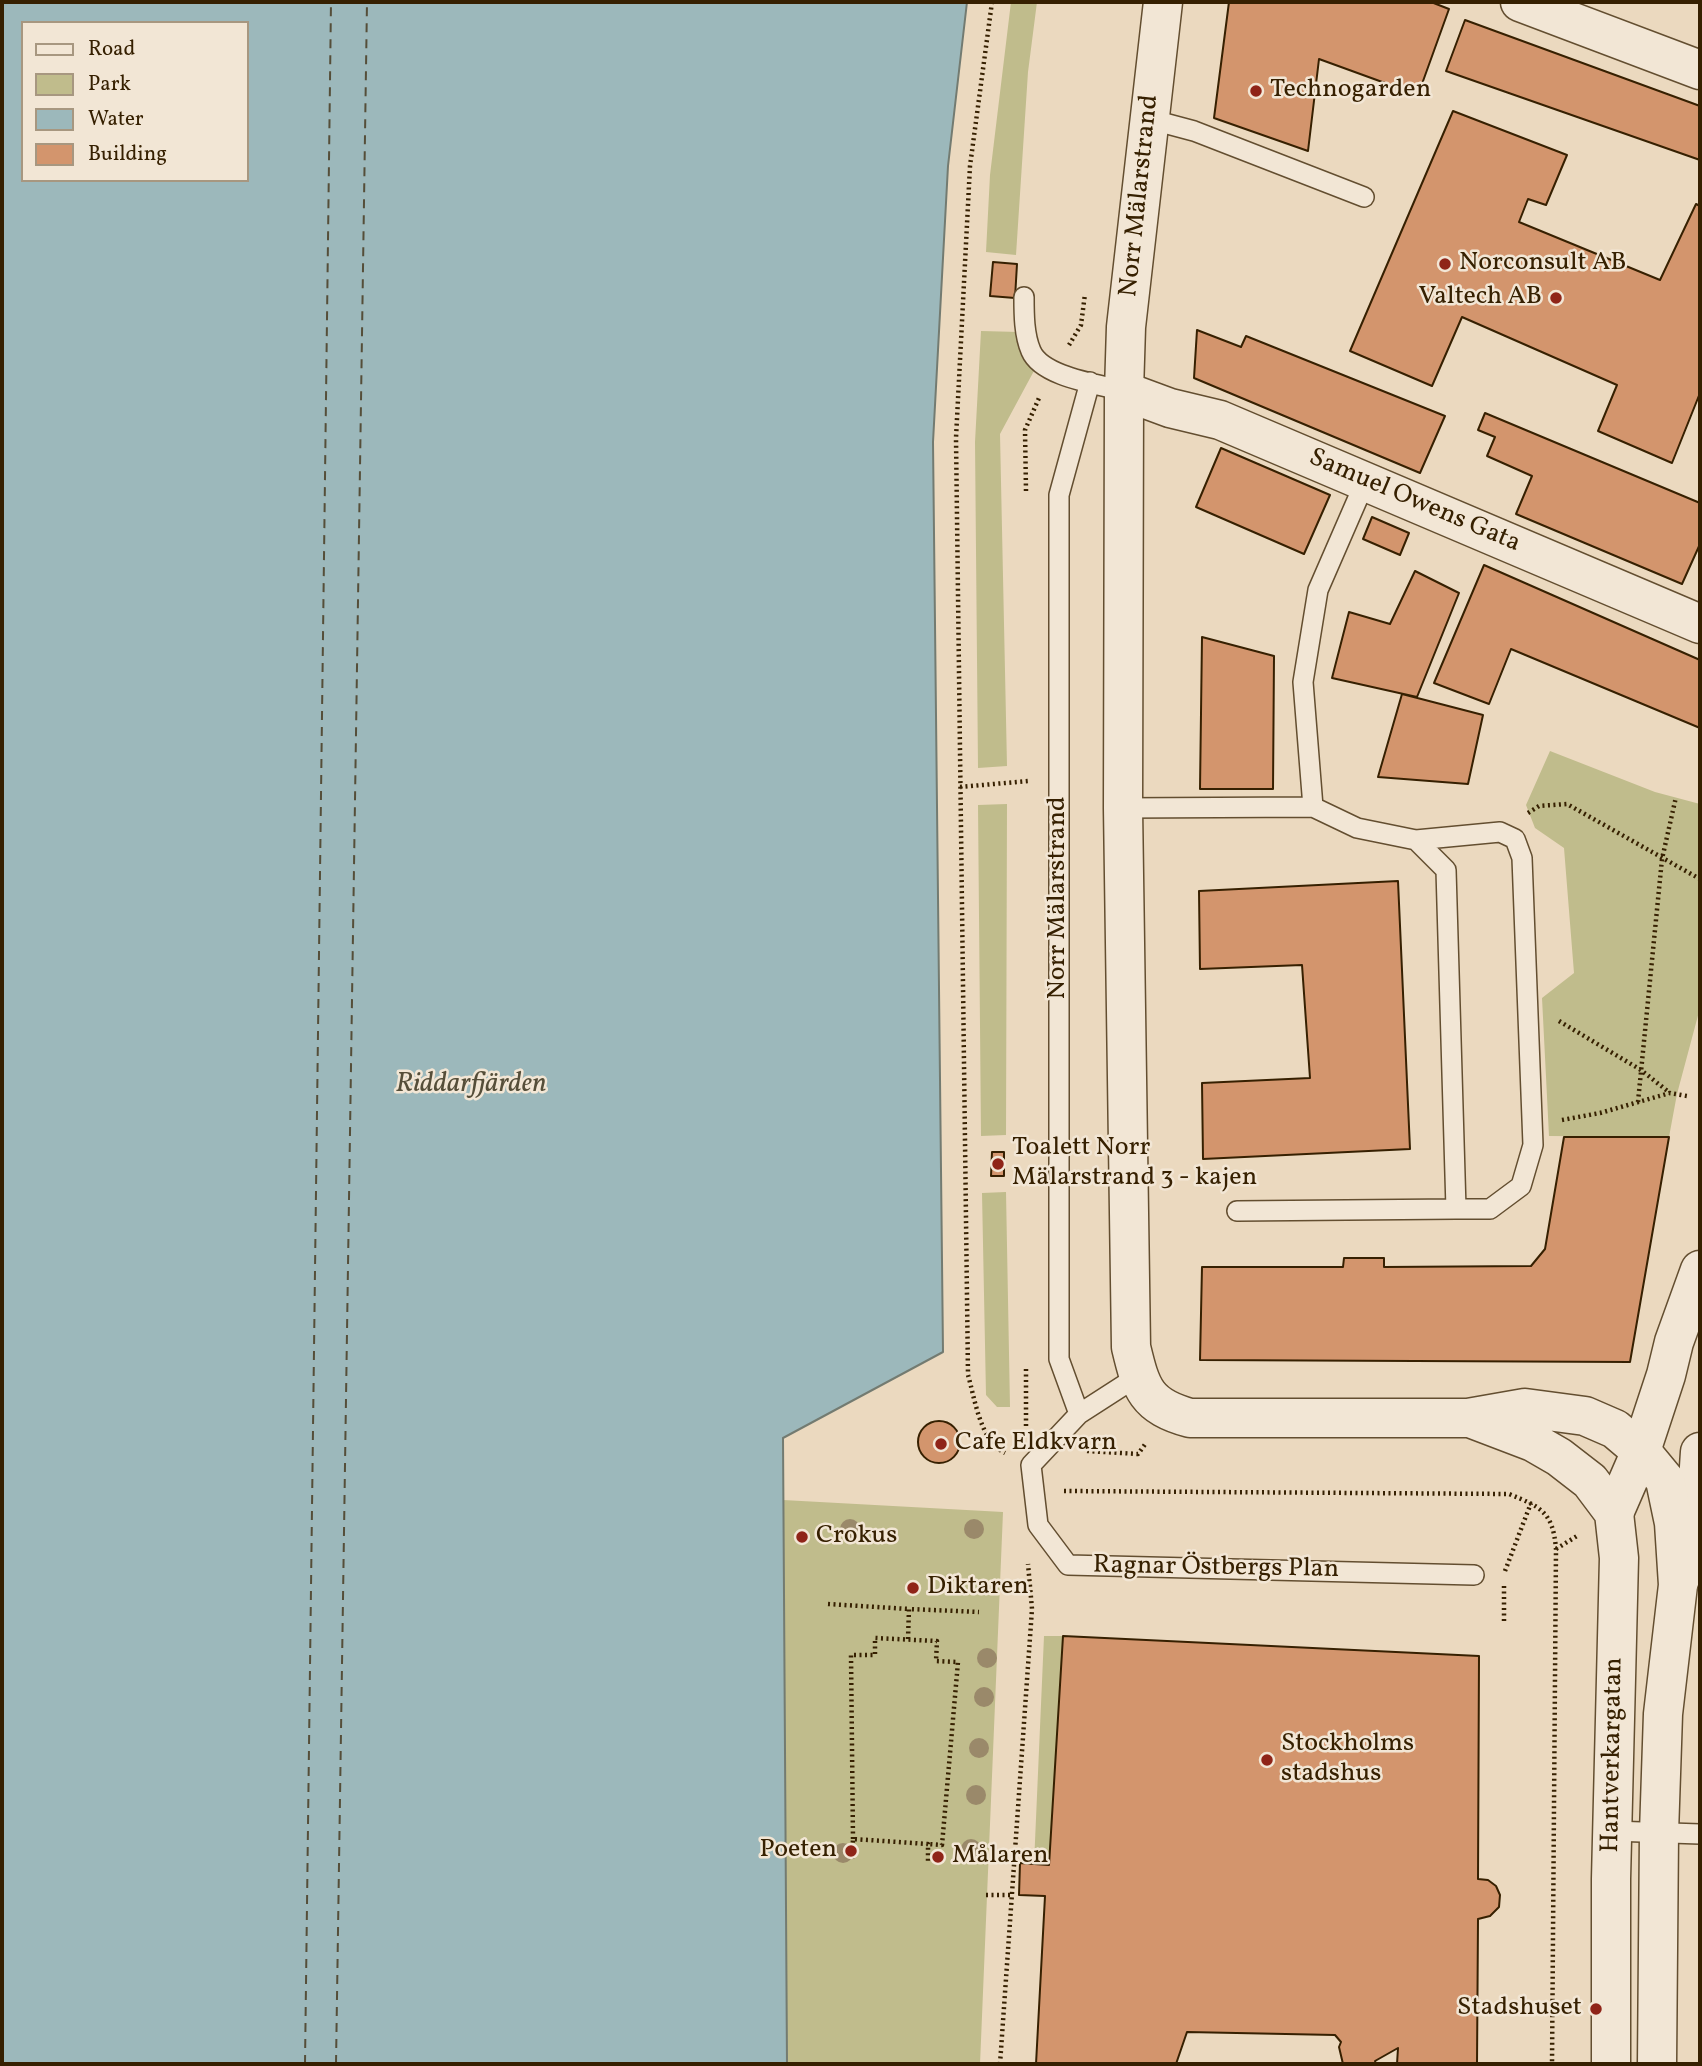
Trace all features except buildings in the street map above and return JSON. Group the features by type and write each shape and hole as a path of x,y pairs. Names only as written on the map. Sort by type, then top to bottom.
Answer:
{"street":[{"name":"Norr Mälarstrand","path":"1143,1386 1131,1347 1123,808 1107,387 1126,327 1164,2"},
{"path":"1520,2 1700,70"},
{"name":"Samuel Owens Gata","path":"1107,387 1170,408 1220,420 1700,624"},
{"name":"Hantverkargatan","path":"1611,2064 1612,1831 1619,1558 1614,1513 1641,1451 1674,1342 1700,1270"},
{"path":"1143,1386 1167,1412 1190,1418 1468,1418 1525,1408 1585,1416 1615,1429 1641,1451"},
{"path":"1468,1418 1533,1442 1559,1457 1590,1481 1614,1513"},
{"name":"Hantverkargatan","path":"1641,1451 1665,1480 1674,1523 1678,1585"},
{"name":"Hantverkargatan","path":"1657,2064 1658,1833 1663,1714 1678,1585 1695,1527 1700,1452"}],"lane":[{"path":"1149,119 1194,131 1364,197"},
{"path":"1024,297 1024,323 1031,353 1051,372 1107,387"},
{"name":"Norr Mälarstrand","path":"1079,1414 1059,1359 1059,495 1107,387"},
{"path":"1313,807 1303,682 1309,642 1318,590 1365,482"},
{"path":"1123,808 1313,807 1357,828 1416,840 1500,832 1515,839 1522,859 1534,1145 1521,1185 1490,1209 1237,1212"},
{"path":"1416,840 1446,870 1456,1209"},
{"path":"1031,1465 1079,1414 1143,1386"},
{"name":"Ragnar Östbergs Plan","path":"1031,1465 1038,1525 1068,1565 1474,1575"},
{"path":"1612,1831 1700,1834"}],"path":[{"path":"992,2 970,166 956,438 968,1375 986,1433 997,1449 1031,1465 1049,1491 1509,1494 1546,1513 1554,1528 1556,1549 1552,2064"},
{"path":"960,786 1029,781"},
{"path":"1638,1102 1662,859 1675,797"},
{"path":"1515,839 1526,814 1539,806 1567,804 1700,879"},
{"path":"1528,1002 1641,1070 1670,1093"},
{"path":"1533,1126 1600,1113 1670,1093 1686,1096"},
{"path":"1504,1624 1504,1575 1531,1503"},
{"path":"828,1605 979,1612"},
{"path":"908,1639 909,1609"},
{"path":"1000,2064 1032,1609"},
{"path":"852,1859 851,1655 874,1655 875,1638 937,1641 936,1661 958,1662 942,1844 853,1839"},
{"path":"928,1843 928,1863"},
{"path":"986,1895 1011,1895"}],"green space":[{"path":"1011,2 1037,2 1028,72 1016,255 986,252 990,175"},
{"path":"981,331 1019,332 1035,369 1000,434 1007,766 978,768 975,442"},
{"path":"1550,751 1655,792 1700,804 1700,1008 1677,1094 1669,1137 1549,1136 1542,998 1574,973 1564,848 1535,828 1526,805"},
{"path":"1007,804 1006,1135 981,1136 978,805"},
{"path":"1006,1192 1010,1407 997,1407 986,1395 982,1193"},
{"path":"783,1500 1003,1512 980,2064 787,2064"},
{"path":"1044,1636 1063,1636 1049,1865 1034,1864"}],"water":[{"name":"Riddarfjärden","path":"2,2 967,2 948,166 933,442 943,1352 783,1438 787,2064 2,2064"}],"ferry route":[{"path":"305,2064 331,2"},
{"path":"336,2064 367,2"}],"place":[{"name":"Technogarden","path":"1256,91"},
{"name":"Norconsult AB","path":"1445,264"},
{"name":"Valtech AB","path":"1556,298"},
{"name":"Toalett Norr Mälarstrand 3 - kajen","path":"998,1164"},
{"name":"Cafe Eldkvarn","path":"941,1444"},
{"name":"Crokus","path":"802,1537"},
{"name":"Diktaren","path":"913,1588"},
{"name":"Stockholms stadshus","path":"1267,1760"},
{"name":"Poeten","path":"851,1851"},
{"name":"Målaren","path":"938,1857"},
{"name":"Stadshuset","path":"1596,2009"}]}
